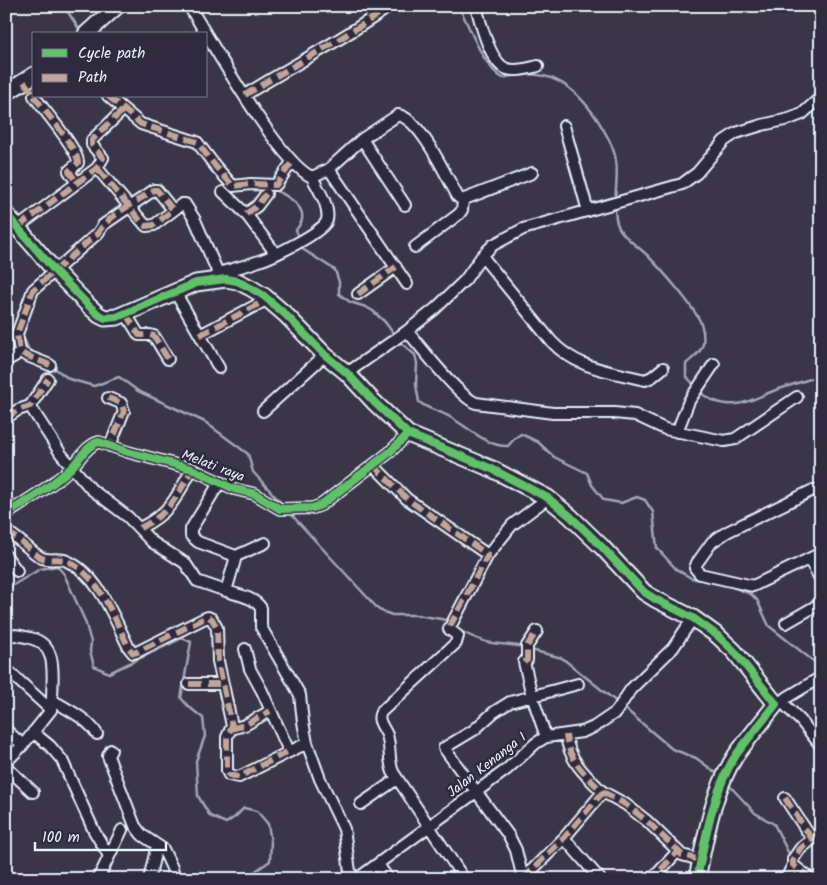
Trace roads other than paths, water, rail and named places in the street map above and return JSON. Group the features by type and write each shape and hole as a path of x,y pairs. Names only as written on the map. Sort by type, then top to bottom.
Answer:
{"street":[{"path":"88,32 117,6"},
{"path":"189,6 205,32"},
{"path":"245,95 331,44 390,6"},
{"path":"476,6 482,28 499,64 508,69 519,70 538,66"},
{"path":"6,214 55,271 99,315 110,319 126,314 196,283 260,261 301,241 322,228 327,218 324,202 312,177 292,162 269,132 208,36"},
{"path":"6,93 29,79"},
{"path":"35,98 76,155 78,162 69,172 77,183"},
{"path":"110,98 121,112 141,124 197,142 233,186 251,184 276,185 292,162"},
{"path":"347,373 407,331 444,301 465,280 482,256 493,245 523,229 682,184 703,168 724,141 736,133 802,114 821,98"},
{"path":"18,227 98,168 103,158 92,145 92,140 121,112"},
{"path":"312,177 329,169 362,140 396,116 404,116 410,120 427,142 458,197 463,200"},
{"path":"564,126 588,211"},
{"path":"362,140 405,206"},
{"path":"98,168 143,224 154,225 173,210 185,204 199,228 218,276"},
{"path":"329,169 407,284"},
{"path":"463,200 532,172"},
{"path":"50,365 25,355 20,351 18,331 33,290 98,233 103,225 156,190 173,210"},
{"path":"223,192 246,214 276,254"},
{"path":"246,214 257,206 266,194"},
{"path":"415,247 459,214 462,210 463,200"},
{"path":"482,256 551,341 572,359 586,366 645,380 652,377 662,368"},
{"path":"358,294 396,267"},
{"path":"218,276 237,281 268,299 325,356 347,373 408,434 492,469 548,498 570,516 647,594 693,618 718,636 734,651 778,702 800,721 821,746"},
{"path":"175,292 218,368"},
{"path":"200,335 268,299"},
{"path":"126,314 139,335 154,336 168,359"},
{"path":"407,331 470,401 553,413 635,415 656,427 724,441 731,440 797,397"},
{"path":"263,411 325,356"},
{"path":"677,432 689,401 714,364"},
{"path":"6,418 18,410 30,406 48,379"},
{"path":"108,398 120,403 124,411 110,446"},
{"path":"30,406 40,418 48,436 91,489 142,527 152,542 186,564 197,582 251,599 261,608 261,627 263,632 300,695 307,743 320,779 344,829 351,879"},
{"name":"Melati raya","path":"7,513 40,492 72,467 94,444 99,442 192,469 234,489 255,494 285,509 313,508 321,505 373,465 402,442 408,434"},
{"path":"373,465 407,499 488,555"},
{"path":"142,527 166,512 192,469"},
{"path":"220,482 191,532 193,538 198,542 234,556 265,543"},
{"path":"821,490 813,490 727,532 707,547 696,563 695,568 697,573 700,574 753,586 817,556 821,580"},
{"path":"464,879 397,779 391,767 388,736 379,720 379,715 456,643 458,638 449,629 488,555 512,525 548,498"},
{"path":"6,531 18,538 42,558 67,561 88,575 97,586 133,653 203,619 212,619 217,628 218,661 232,728 227,737 227,770 230,775 239,777 307,743"},
{"path":"6,556 17,571"},
{"path":"226,591 235,560 234,556"},
{"path":"786,623 821,603"},
{"name":"Jalan Kenanga I","path":"357,879 506,770 536,743 546,737 582,732 594,727 616,712 631,689 673,648 693,618"},
{"path":"537,631 527,648 527,660 524,662 532,696 546,737"},
{"path":"6,635 41,642 46,648 53,664 51,705 23,745 6,762"},
{"path":"245,649 250,669 289,751"},
{"path":"6,669 51,705 79,716 97,734"},
{"path":"697,879 708,825 724,778 736,756 778,702 820,678"},
{"path":"189,684 222,684"},
{"path":"523,879 516,850 509,836 444,748 474,730 503,706 523,698 578,684"},
{"path":"232,728 245,726 270,711"},
{"path":"6,730 23,745"},
{"path":"33,732 50,746 62,760 94,831 109,856"},
{"path":"566,735 570,752 581,771 603,792 625,804 647,821 684,856 700,860"},
{"path":"111,750 108,756 133,821 142,835 163,849 172,868 174,879"},
{"path":"6,767 33,792"},
{"path":"362,804 397,779"},
{"path":"523,879 564,838 603,792"},
{"path":"785,798 812,839"},
{"path":"97,879 122,830"},
{"path":"811,879 790,871 792,859 800,849 821,832"},
{"path":"564,838 600,879"},
{"path":"149,879 157,845"},
{"path":"646,879 657,874 678,851"},
{"path":"378,864 388,879"},
{"path":"6,875 11,879"}],"waterway":[{"path":"64,6 81,32"},
{"path":"461,6 461,11 479,48 496,73 503,78 533,74 546,76 568,87 588,107 606,134 615,155 617,170 615,200"},
{"path":"272,189 292,200 300,209 302,220 296,230 299,238"},
{"path":"615,205 619,228 668,277 700,321 703,332 703,344 698,353 686,364 686,376 696,387"},
{"path":"300,243 304,250 335,270 339,282 339,294 350,302 373,311 385,322 396,337"},
{"path":"6,325 16,330"},
{"path":"21,332 31,355"},
{"path":"399,341 415,355 417,363 416,385 419,402 450,417 478,436 493,443 508,446 521,434 538,442 554,457 587,473 592,485 604,500 621,503 637,497 645,500 653,512 657,548 676,569 691,578 709,581"},
{"path":"53,367 69,379 94,386 119,377 138,391 205,422 248,454 253,472 283,505"},
{"path":"699,391 712,400 721,403 737,404 813,378 821,386"},
{"path":"288,511 379,610 392,615 417,615 447,620 449,622"},
{"path":"6,588 40,569 57,566 64,574 85,621 91,642 90,651 94,666 109,673 182,638 191,642 181,698 203,718 205,736 196,761 198,796 210,816 226,823 244,808 257,811 268,824 271,842 270,861 244,879"},
{"path":"730,586 751,594 757,600 769,626 817,664 821,673"},
{"path":"455,628 487,642 523,647"},
{"path":"531,650 562,658 618,703"},
{"path":"623,707 672,749 696,758 719,775"},
{"path":"728,784 755,813 774,824 790,856"}]}
